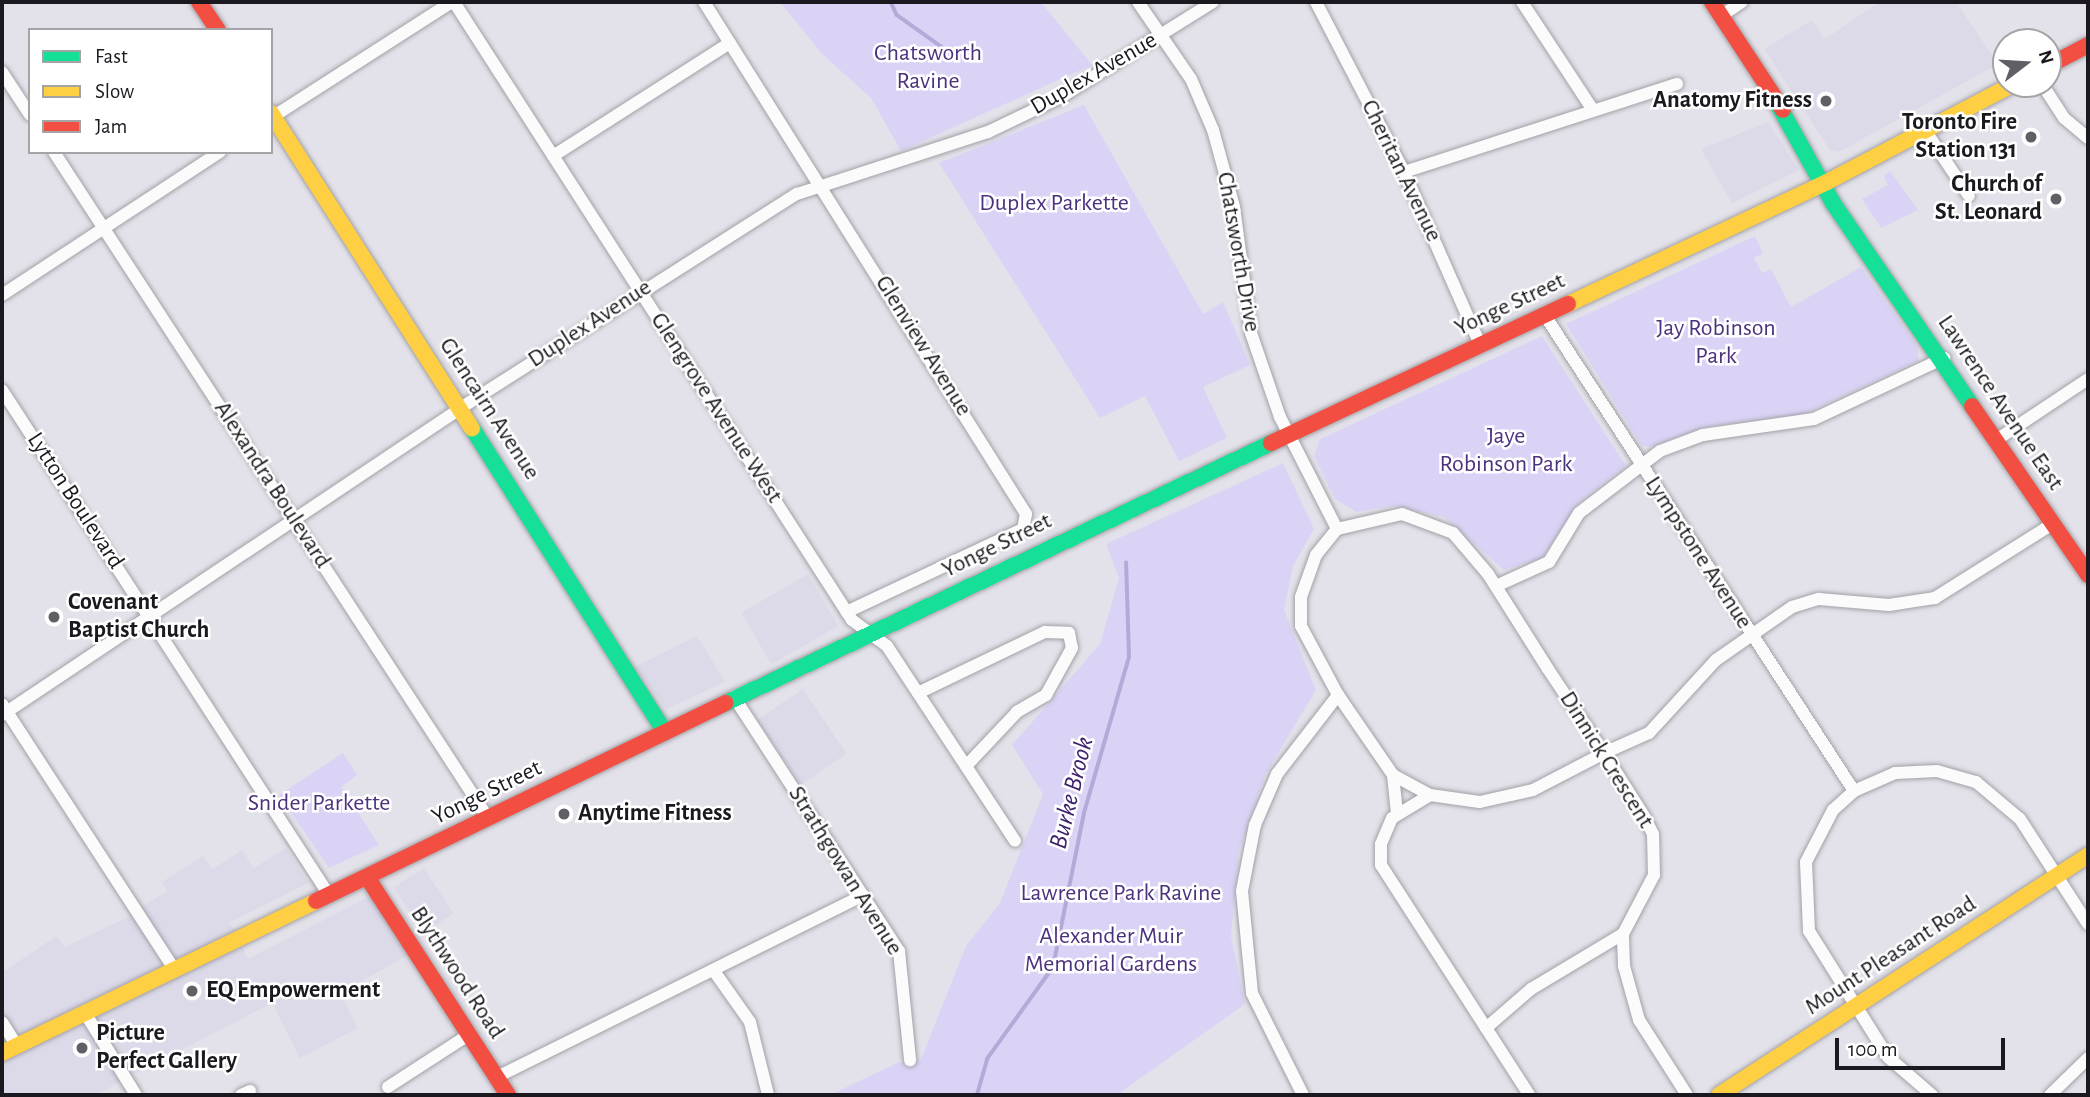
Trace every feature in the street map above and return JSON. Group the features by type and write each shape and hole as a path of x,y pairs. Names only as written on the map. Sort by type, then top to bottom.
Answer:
{"main road":[{"path":"200,2 217,28"},
{"name":"Lawrence Avenue East","path":"1716,9 1873,258 1944,358 2088,575"},
{"path":"2062,59 2088,45"},
{"name":"Yonge Street","path":"2,1053 734,697 1826,182 1992,95"},
{"name":"Glencairn Avenue","path":"273,118 461,408 665,732"},
{"name":"Mount Pleasant Road","path":"1719,1095 2088,855"},
{"name":"Blythwood Road","path":"367,877 508,1095"}],"street":[{"path":"273,115 453,2"},
{"name":"Glengrove Avenue West","path":"453,2 846,612 887,646 1015,841"},
{"name":"Glenview Avenue","path":"704,2 822,185 1026,514 1023,529 846,612"},
{"name":"Chatsworth Drive","path":"1138,2 1164,34 1191,79 1223,161 1245,314 1289,435 1337,528"},
{"name":"Duplex Avenue","path":"3,710 461,408 797,194 988,132 1061,97 1213,2"},
{"name":"Cheritan Avenue","path":"1316,2 1404,172 1480,344"},
{"path":"1522,2 1593,110"},
{"path":"1716,9 1742,2"},
{"path":"553,156 730,43"},
{"path":"2,72 28,112"},
{"path":"1404,172 1677,84"},
{"path":"2051,98 2064,118 2088,138"},
{"path":"1925,130 1969,196"},
{"name":"Alexandra Boulevard","path":"55,154 488,818"},
{"path":"2,295 217,154"},
{"name":"Lympstone Avenue","path":"1544,314 1854,791"},
{"path":"1496,586 1549,562 1579,513 1642,467 1692,438 1814,419 1944,358"},
{"path":"1998,439 2088,379"},
{"name":"Lytton Boulevard","path":"2,390 329,895"},
{"name":"Dinnick Crescent","path":"1337,528 1384,514 1424,519 1463,542 1496,586 1604,753 1656,844 1650,890 1623,934"},
{"path":"1337,528 1309,567 1300,611 1309,649 1393,775 1430,795 1471,802 1510,798 1655,729 1709,667 1791,607 1819,599 1889,605 1936,598 2054,523"},
{"path":"918,693 1045,632 1069,633 1072,648 1046,695 1017,712 966,766"},
{"path":"1303,1095 1252,993 1242,891 1255,825 1276,774 1338,695"},
{"name":"Strathgowan Avenue","path":"734,697 863,895 903,964 911,1060"},
{"path":"3,710 174,969"},
{"path":"1932,1095 1888,1057 1854,1006 1817,948 1802,894 1817,834 1854,791 1910,771 1976,782 2009,806 2088,924"},
{"path":"1393,775 1397,811 1381,844 1385,877 1529,1095"},
{"path":"1397,811 1430,795"},
{"path":"497,1077 863,895"},
{"path":"1486,1028 1531,989 1623,934 1635,1011 1687,1095"},
{"path":"714,971 750,1023 768,1095"},
{"path":"85,1013 136,1095"},
{"path":"2,1022 18,1046"},
{"path":"387,1087 470,1034"},
{"path":"2055,1094 2088,1058"}],"shaded area":[{"path":"1879,2 1956,2 1992,55 1992,67 1839,152 1830,150 1764,49 1812,20 1825,39"},
{"path":"1768,122 1799,170 1732,203 1701,149"},
{"path":"808,574 838,626 771,664 741,612"},
{"path":"697,636 725,682 666,709 635,667"},
{"path":"803,689 847,754 801,784 757,720"},
{"path":"286,848 308,883 230,922 248,959 370,896 408,955 340,993 358,1028 300,1058 272,1003 95,1095 2,1095 2,973 56,936 65,947 126,918 167,891 162,882 203,856 213,869 242,850 254,868"},
{"path":"424,868 453,913 423,933 394,888"}],"green space":[{"name":"Chatsworth Ravine","path":"780,2 1041,2 1092,65 901,151 871,98 822,54"},
{"name":"Duplex Parkette","path":"1084,105 1203,314 1223,302 1250,365 1203,387 1227,438 1179,461 1145,396 1100,418 939,163"},
{"path":"1890,171 1918,210 1881,228 1862,199 1888,185 1884,176"},
{"name":"Jay Robinson Park","path":"1755,236 1763,253 1754,258 1762,273 1771,269 1791,307 1861,267 1918,347 1918,361 1801,415 1704,427 1650,447 1641,445 1566,324"},
{"name":"Jaye Robinson Park","path":"1542,336 1626,466 1579,502 1542,558 1504,570 1444,517 1393,506 1356,512 1335,499 1314,456 1320,439"},
{"name":"Alexander Muir Memorial Gardens","path":"1283,463 1314,529 1293,566 1284,610 1316,690 1265,775 1239,851 1231,936 1245,1004 1117,1095 830,1095 897,1063 921,1059 966,946 1000,903 1043,794 1012,745 1100,644 1119,578 1106,544"},
{"name":"Snider Parkette","path":"343,753 357,775 341,787 379,845 329,868 279,795"}],"waterway":[{"name":"Burke Brook","path":"891,2 897,15 949,52"},
{"name":"Burke Brook","path":"977,1095 987,1059 1053,967 1084,813 1129,657 1126,563"}],"traffic: fast":[{"path":"1776,101 1833,203 1972,406"},
{"path":"472,428 665,732"},
{"path":"726,703 1271,443"}],"traffic: slow":[{"path":"1568,304 1827,182 1992,96"},
{"path":"273,116 472,428"},
{"path":"1719,1095 2088,855"},
{"path":"2,1053 316,901"}],"traffic: jam":[{"path":"199,2 217,28"},
{"path":"1712,2 1783,110"},
{"path":"2062,59 2088,45"},
{"path":"1271,443 1568,304"},
{"path":"1972,406 2088,575"},
{"path":"316,901 726,703"},
{"path":"367,877 508,1095"}],"place":[{"name":"Anatomy Fitness","path":"1826,101"},
{"name":"Toronto Fire Station 131","path":"2031,137"},
{"name":"Church of St. Leonard","path":"2056,199"},
{"name":"Covenant Baptist Church","path":"54,617"},
{"name":"Anytime Fitness","path":"564,814"},
{"name":"EQ Empowerment","path":"192,991"},
{"name":"Picture Perfect Gallery","path":"82,1048"}],"park label":[{"name":"Lawrence Park Ravine","path":"1121,894"}]}
